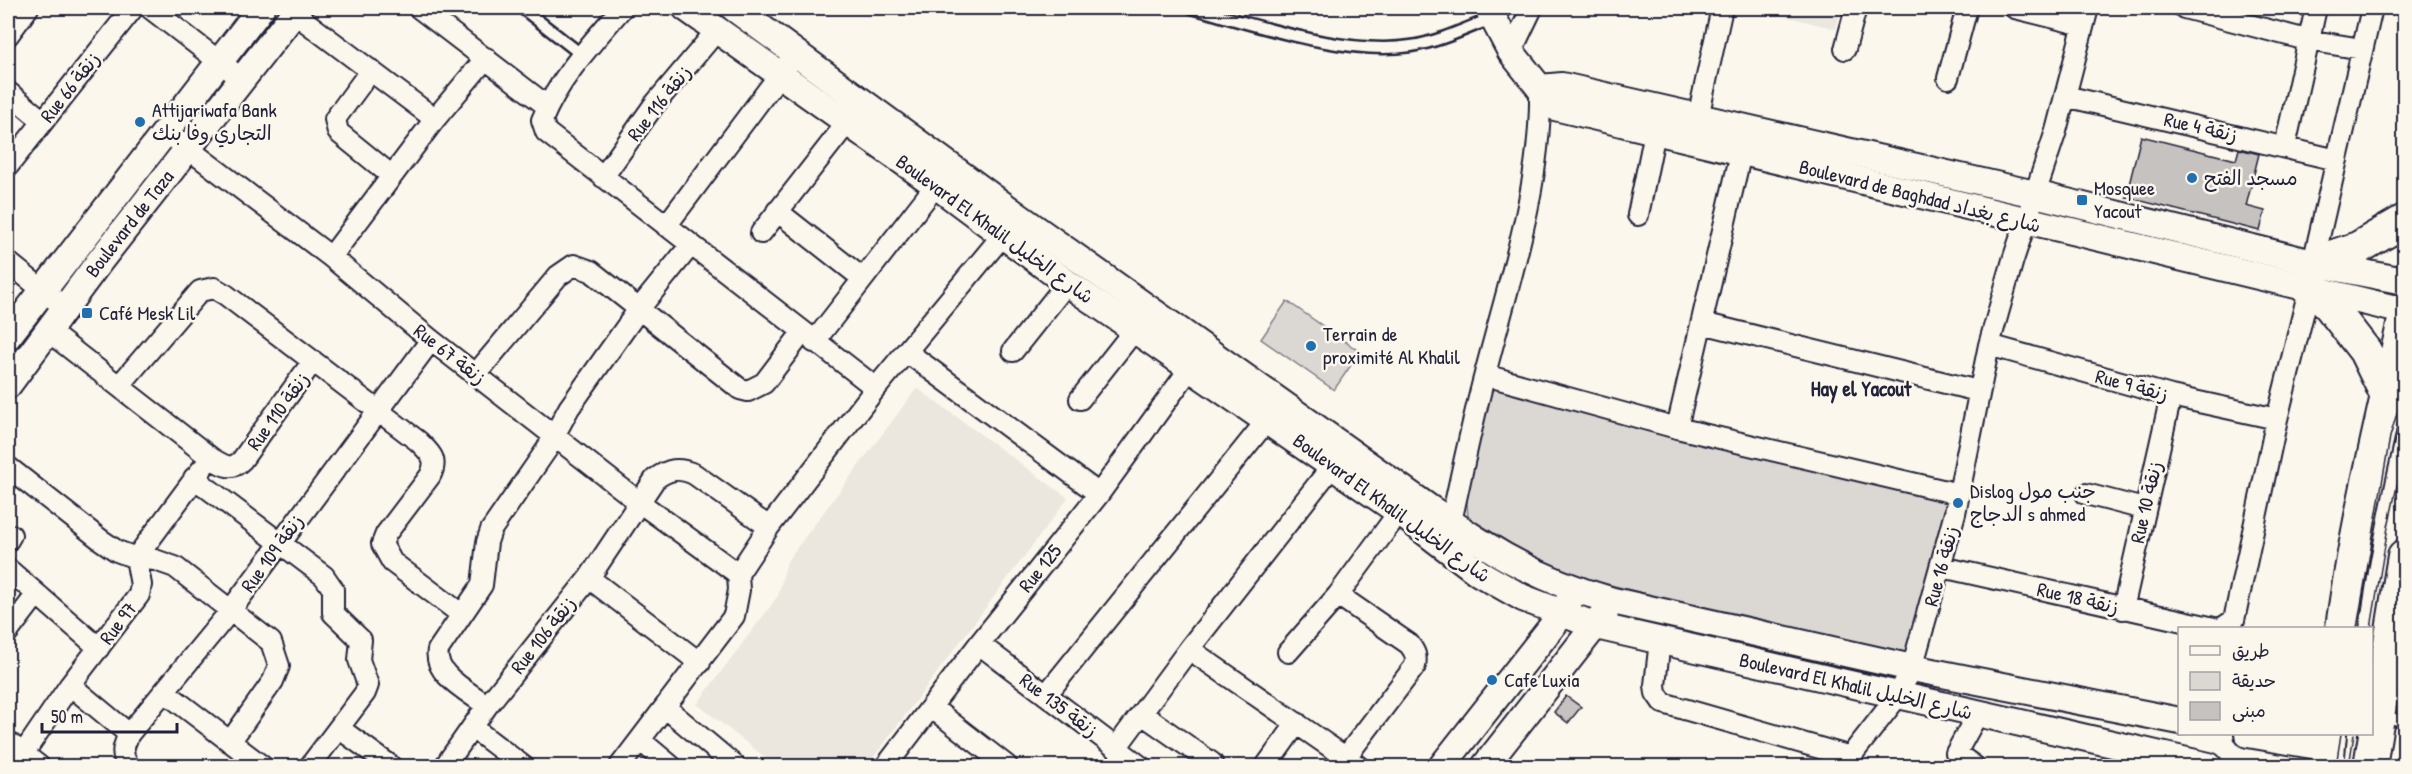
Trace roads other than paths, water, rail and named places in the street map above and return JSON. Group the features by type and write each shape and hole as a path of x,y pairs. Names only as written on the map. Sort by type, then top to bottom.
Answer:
{"main road":[{"path":"2388,396 2365,351 2314,282 2358,248 2404,221"},
{"path":"2342,627 2355,542 2404,321"},
{"path":"2370,766 2391,718 2404,556"}],"street":[{"path":"8,35 28,8"},
{"name":"Rue 66 زنقة","path":"8,166 133,8"},
{"path":"150,8 243,80"},
{"name":"Boulevard de Taza","path":"8,336 261,8"},
{"path":"419,8 443,14 486,58 547,106"},
{"path":"622,8 582,55 547,106 542,120 546,132 690,246 876,388"},
{"name":"Boulevard El Khalil شارع الخليل","path":"686,8 936,185 1011,225 1067,283 1268,419 1399,512 1479,573 1523,598 1596,627 2209,766"},
{"name":"Boulevard El Khalil شارع الخليل","path":"734,8 1011,225 1481,543 1575,590 1613,601 1912,668 2172,719"},
{"path":"1511,52 1532,8"},
{"path":"1696,129 1722,8"},
{"path":"1845,49 1856,8"},
{"path":"1948,78 1966,8"},
{"path":"2015,8 2086,16 2065,96"},
{"path":"2184,8 2307,40 2362,49"},
{"path":"2285,146 2316,8"},
{"path":"2224,627 2234,620 2277,419 2314,282 2337,160 2372,8"},
{"path":"296,10 435,119"},
{"name":"Boulevard de Taza","path":"8,385 296,10"},
{"name":"Boulevard de Baghdad شارع بغداد","path":"1491,13 1511,52 1555,108 1655,132 1696,129"},
{"name":"Rue 116 زنقة","path":"603,177 654,105 717,30"},
{"path":"666,226 795,54"},
{"path":"331,257 435,119 486,58"},
{"path":"371,70 335,119 335,128 392,176"},
{"name":"Boulevard de Baghdad شارع بغداد","path":"1540,88 1562,86 1696,129 1744,140 2035,194 2314,282"},
{"path":"1442,516 1462,466 1529,202 1541,112 1540,88"},
{"path":"8,92 42,121"},
{"name":"Rue 4 زنقة","path":"2065,96 2337,160"},
{"name":"Rue 16 زنقة","path":"1847,762 1897,697 1912,668 1942,567 1989,345 2065,96"},
{"path":"761,233 847,123"},
{"name":"Rue 67 زنقة","path":"165,131 331,257 431,340 639,502 738,574"},
{"path":"1638,215 1655,132"},
{"path":"1677,428 1744,140"},
{"name":"Boulevard de Baghdad شارع بغداد","path":"1744,140 2026,221 2314,282"},
{"path":"476,375 566,268 574,265 591,271 730,382 748,391 764,382 862,278 936,185"},
{"path":"777,211 862,278"},
{"path":"620,766 734,616 739,590 738,574 769,527 876,388 1011,225"},
{"path":"487,706 447,675 438,665 438,650 482,585 487,542 491,530 555,435 569,408 639,309 690,246"},
{"path":"8,262 65,308"},
{"path":"2314,282 2404,281"},
{"path":"2314,282 2404,311"},
{"path":"1013,351 1067,283"},
{"path":"119,386 200,291 214,288 226,295 379,411 434,459 435,466 386,534 382,544 385,554 392,562 461,614"},
{"path":"1702,322 1978,391"},
{"path":"1080,399 1136,328"},
{"path":"48,331 212,458 194,478 136,558"},
{"name":"Rue 109 زنقة","path":"129,734 231,610 431,340"},
{"name":"Rue 9 زنقة","path":"1989,345 2171,396 2277,419"},
{"path":"907,352 1099,494"},
{"name":"Rue 110 زنقة","path":"212,458 228,467 236,466 313,361"},
{"name":"Rue 125","path":"886,766 979,644 1099,494 1191,368"},
{"path":"1485,375 1677,428 1959,494"},
{"name":"Rue 10 زنقة","path":"2123,609 2171,396"},
{"path":"1046,695 1268,419"},
{"path":"1116,748 1189,649 1333,465"},
{"path":"8,467 117,551 175,567 272,642 279,666 273,681 230,742"},
{"name":"Rue 106 زنقة","path":"445,766 487,706 589,578 655,479 664,473 683,469 769,527"},
{"path":"194,478 329,580 333,589 333,613 361,640 359,660 368,685 340,729 309,766"},
{"path":"2086,494 2144,509"},
{"path":"1288,652 1338,595 1399,512"},
{"name":"Rue 97","path":"15,748 70,685 141,590 136,558"},
{"name":"Rue 18 زنقة","path":"1942,567 2209,627"},
{"path":"8,569 99,648"},
{"path":"589,578 700,663"},
{"path":"1442,766 1561,615 1575,590"},
{"path":"8,632 37,594"},
{"path":"1189,649 1352,762 1415,666 1415,652 1408,644 1338,595"},
{"path":"1485,766 1596,627 1613,601"},
{"path":"1660,640 1655,685 1656,693 1663,703 1847,762"},
{"name":"Rue 135 زنقة","path":"979,644 1116,748 1134,765"},
{"path":"70,685 129,734 122,748 125,761 129,766"},
{"path":"165,692 262,766"},
{"path":"931,707 1007,766"},
{"path":"666,708 735,766"},
{"path":"1142,714 1212,763"},
{"path":"1974,766 1951,760 1977,715"},
{"path":"2156,755 2172,719"},
{"path":"1267,766 1297,723"},
{"path":"473,728 523,766"},
{"path":"340,729 390,766"},
{"path":"2253,735 2329,749"},
{"path":"641,741 671,766"},
{"path":"15,748 39,766"}],"lane":[{"path":"522,8 582,55"},
{"path":"1192,8 1340,44 1373,48 1413,46 1491,13"}],"tram line":[{"path":"2357,627 2390,437 2404,389"},
{"path":"2371,627 2388,527 2404,454"},
{"path":"2336,766 2341,735"},
{"path":"2349,766 2354,735"}],"place":[{"name":"Attijariwafa Bank التجاري وفا بنك","path":"140,122"},
{"name":"مسجد الفتح","path":"2192,178"},
{"name":"Mosquee Yacout","path":"2082,200"},
{"name":"Café Mesk Lil","path":"87,313"},
{"name":"Terrain de proximité Al Khalil","path":"1311,346"},
{"name":"Dislog جنب مول الدجاج s ahmed","path":"1958,503"},
{"name":"Cafe Luxia","path":"1492,680"}],"district":[{"name":"Hay el Yacout","path":"1861,389"}]}
